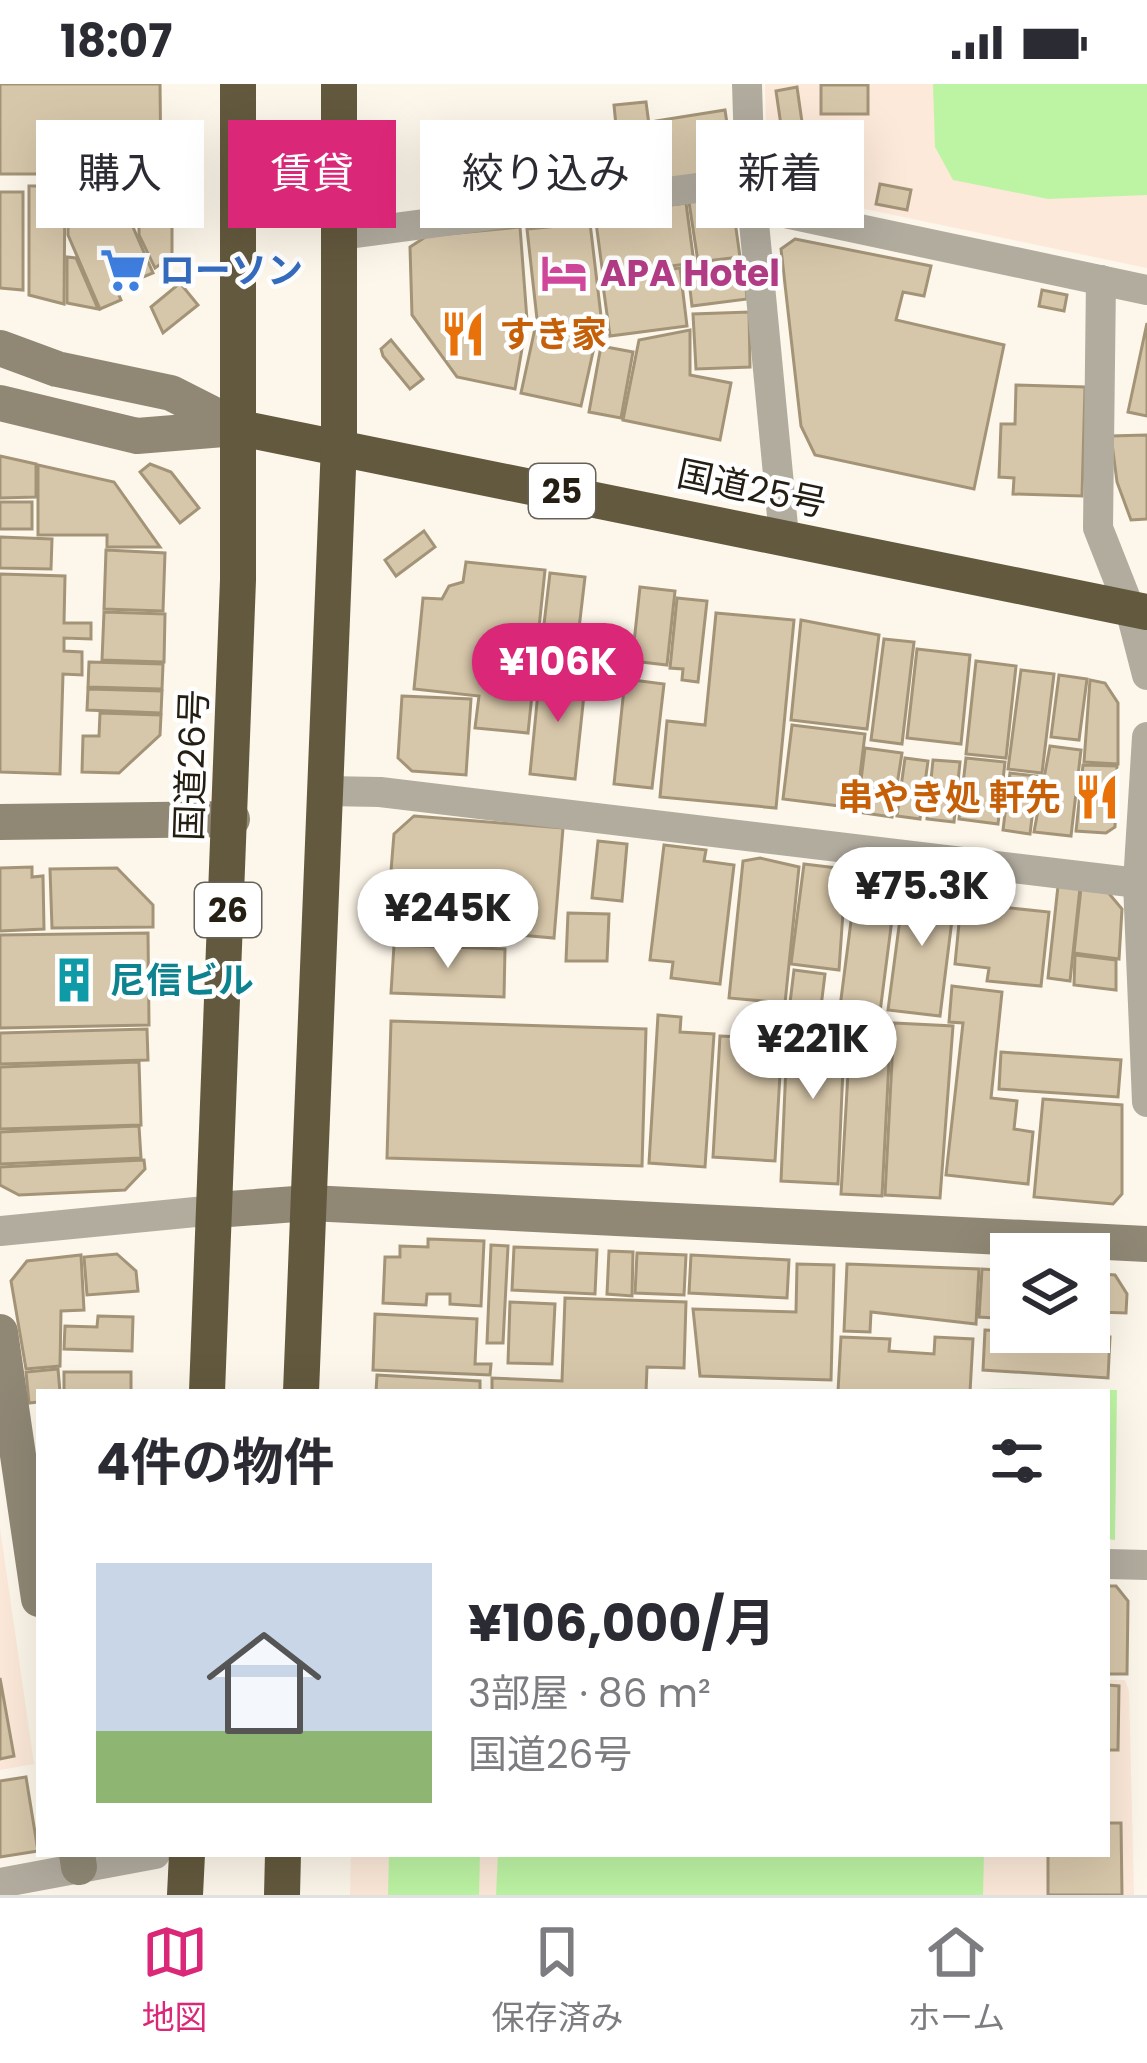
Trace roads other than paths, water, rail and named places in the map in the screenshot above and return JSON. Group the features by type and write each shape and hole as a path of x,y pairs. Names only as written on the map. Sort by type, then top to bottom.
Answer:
{"highway":[{"path":"238,84 240,428"},
{"path":"301,1389 339,444 340,84"},
{"name":"国道25号","path":"240,428 339,444 1138,610"},
{"name":"国道26号","path":"207,1389 232,819 240,428"},
{"path":"185,1895 187,1857"},
{"path":"282,1895 283,1857"}],"street":[{"path":"748,84 750,120"},
{"path":"340,235 696,200"},
{"path":"864,221 1147,290"},
{"path":"756,228 784,537"},
{"path":"1102,280 1098,528 1138,610 1147,675"},
{"path":"0,348 57,369 171,393 240,428"},
{"path":"0,403 137,436 240,428"},
{"path":"1147,737 1138,883 1147,1102"},
{"path":"326,790 380,792 1138,883"},
{"path":"0,822 232,819"},
{"path":"0,1231 309,1203 1147,1244"},
{"path":"0,1332 5,1409 36,1582"},
{"path":"1110,1564 1147,1565"},
{"path":"0,1883 78,1861 122,1857"}],"place":[{"name":"ローソン","path":"123,270"},
{"name":"APA Hotel","path":"564,273"},
{"name":"すき家","path":"463,334"},
{"name":"串やき処 軒先","path":"1097,797"},
{"name":"尼信ビル","path":"74,980"}]}
